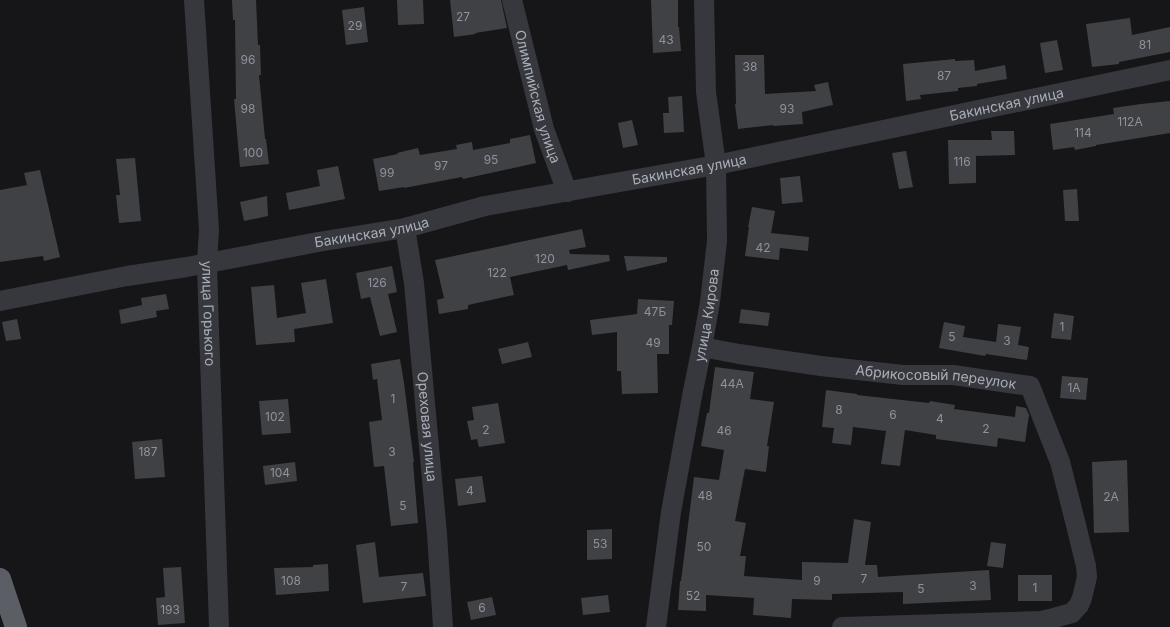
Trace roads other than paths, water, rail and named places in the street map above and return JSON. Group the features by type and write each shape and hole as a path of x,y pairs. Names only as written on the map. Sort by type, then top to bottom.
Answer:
{"highway":[{"path":"0,579 16,627"}],"street":[{"name":"улица Горького","path":"194,0 209,230 208,263 219,627"},
{"name":"Олимпийская улица","path":"512,0 544,130 567,192"},
{"name":"улица Кирова","path":"656,627 671,512 692,391 710,302 717,241 716,165 706,92 704,0"},
{"name":"Бакинская улица","path":"0,301 127,276 405,228 485,206 716,165 1170,70"},
{"name":"Ореховая улица","path":"405,228 414,283 444,627"},
{"name":"Абрикосовый переулок","path":"702,346 739,354 821,366 903,375 953,375 1030,386 1060,462 1086,566 1087,577 1079,605 1072,613 1041,621 842,627"}]}
